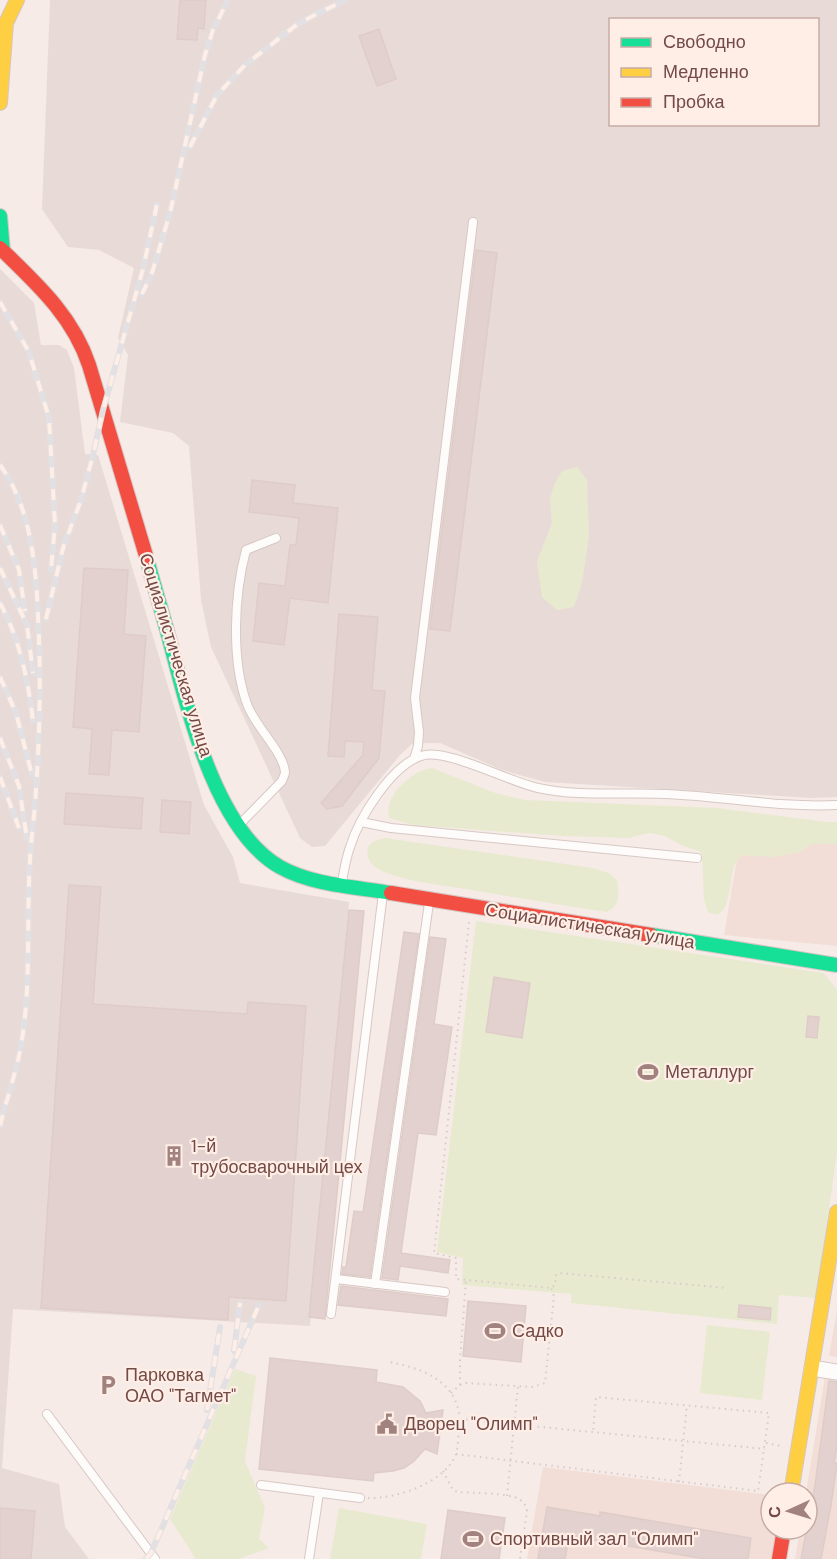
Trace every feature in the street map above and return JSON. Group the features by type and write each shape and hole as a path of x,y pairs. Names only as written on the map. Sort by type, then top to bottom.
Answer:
{"street":[{"path":"0,104 3,26 17,0"},
{"path":"0,216 2,249"},
{"name":"Социалистическая улица","path":"2,249 54,305 80,341 110,431 197,738 229,812 238,826 261,851 284,869 315,880 837,965"},
{"path":"792,1481 837,1212"},
{"path":"812,1368 837,1372"},
{"path":"779,1559 782,1541"}],"lane":[{"path":"414,759 419,732 415,698 473,222"},
{"path":"238,826 282,781 285,772 279,754 264,735 247,706 239,673 236,639 242,567 246,550 276,538"},
{"path":"342,885 349,848 367,809 395,775 422,755 438,755 539,789 667,794 791,806 837,805"},
{"path":"361,822 391,828 697,858"},
{"path":"331,1314 383,892"},
{"path":"375,1284 429,903"},
{"path":"336,1279 445,1292"},
{"path":"47,1414 155,1559"},
{"path":"261,1485 360,1498"},
{"path":"309,1559 319,1493"}],"path":[{"path":"471,907 434,1253 456,1258 456,1279 551,1288 555,1285 558,1273 727,1288"},
{"path":"460,1385 466,1280"},
{"path":"451,1393 466,1383 532,1388 545,1383 554,1296 551,1288"},
{"path":"360,1498 384,1497 409,1491 435,1479 456,1454 460,1419 458,1406 451,1393 438,1380 421,1370 389,1362"},
{"path":"507,1496 518,1386"},
{"path":"456,1454 758,1491 769,1413 596,1397 593,1432"},
{"path":"679,1482 687,1406"},
{"path":"460,1419 765,1449"},
{"path":"443,1471 453,1490 517,1498 526,1505 520,1559"}],"shaded area":[{"path":"50,0 837,0 837,797 811,798 545,782 502,770 440,743 412,744 400,755 325,846 312,847 300,838 211,647 201,600 189,446 173,433 120,422 128,355 118,338 134,268 99,250 68,247 42,209"},
{"path":"0,269 34,303 41,345 59,345 67,350 74,368 85,454 98,455 204,805 233,857 240,883 349,902 310,1326 13,1309 2,1468 59,1484 65,1527 89,1559 0,1559"},
{"path":"837,822 837,946 724,935 741,835"},
{"path":"837,1310 837,1357 829,1356"},
{"path":"825,1376 837,1378 837,1559 795,1559 798,1541 819,1541 819,1481 808,1481"},
{"path":"543,1467 759,1494 759,1541 778,1541 774,1559 527,1559"}],"green space":[{"path":"577,467 587,480 589,537 582,583 574,607 557,610 542,597 537,562 552,523 550,499 554,485 562,471"},
{"path":"432,768 498,794 526,800 717,808 837,822 837,844 812,844 800,852 773,857 743,855 734,867 725,907 716,914 708,912 704,900 702,855 699,851 683,846 665,836 650,833 628,838 562,836 413,825 389,818 390,801 401,786 416,774"},
{"path":"385,838 593,868 609,873 617,880 618,899 615,906 607,912 405,879 383,872 369,860 367,852 369,846"},
{"name":"Металлург","path":"476,921 824,973 837,990 837,1153 816,1298 779,1295 777,1324 571,1303 571,1294 462,1285 463,1258 437,1252"},
{"path":"707,1325 770,1332 762,1400 700,1393"},
{"path":"235,1369 256,1376 245,1461 265,1508 259,1539 269,1548 239,1559 196,1559 170,1519"},
{"path":"339,1508 427,1524 421,1559 330,1559"}],"building":[{"path":"180,0 206,0 204,29 198,28 197,40 177,39"},
{"path":"379,29 396,79 377,86 359,36"},
{"path":"476,250 497,253 450,631 430,629"},
{"path":"252,480 295,485 293,503 338,508 328,603 290,598 284,645 253,641 259,583 285,586 290,545 296,545 299,518 249,512"},
{"path":"84,568 128,570 124,634 146,636 139,732 112,730 109,775 89,774 92,729 73,727"},
{"path":"339,614 378,617 372,690 385,691 379,758 342,806 327,809 321,803 363,755 364,742 345,741 344,757 328,756"},
{"path":"66,793 143,798 141,829 64,824"},
{"path":"162,800 191,802 189,834 160,832"},
{"name":"1-й трубосварочный цех","path":"69,885 101,887 93,1004 247,1014 248,1002 306,1006 286,1301 229,1297 228,1320 41,1308"},
{"path":"349,910 364,911 325,1319 309,1317"},
{"path":"404,932 419,934 370,1277 342,1274 343,1267 346,1267 354,1211 363,1212"},
{"path":"430,937 446,939 434,1024 452,1027 436,1135 418,1133 401,1253 450,1260 448,1273 400,1266 398,1280 382,1278"},
{"path":"494,977 530,983 522,1038 486,1032"},
{"path":"808,1016 819,1017 817,1038 806,1037"},
{"path":"341,1286 448,1299 446,1316 338,1305"},
{"name":"Садко","path":"468,1301 526,1306 521,1362 463,1356"},
{"path":"739,1305 771,1308 770,1320 738,1317"},
{"name":"Дворец \"Олимп\"","path":"270,1358 377,1370 376,1382 403,1387 420,1401 426,1413 443,1410 437,1454 425,1449 404,1468 374,1473 373,1481 259,1469"},
{"path":"829,1381 837,1382 837,1446 834,1463 837,1463 821,1559 801,1559 804,1541 819,1541 819,1481 816,1481"},
{"path":"547,1507 600,1516 600,1512 751,1538 748,1559 705,1559 569,1536 565,1559 538,1559"},
{"path":"0,1508 35,1511 31,1559 0,1559"},
{"name":"Спортивный зал \"Олимп\"","path":"448,1510 505,1518 499,1559 441,1559"}],"railway":[{"path":"142,294 152,273 170,213 205,55 213,30 228,0"},
{"path":"190,147 217,95 245,65 299,23 345,0"},
{"path":"46,619 63,548 81,500 103,410 143,269 157,204"},
{"path":"0,302 29,352 49,418 55,524 51,570"},
{"path":"0,465 19,499 30,538 37,597 40,681 24,1028 16,1070 0,1126"},
{"path":"0,525 19,570 25,611"},
{"path":"0,568 27,625 33,673"},
{"path":"0,603 13,631 22,660 33,721"},
{"path":"0,677 16,713 32,775"},
{"path":"0,738 19,786 27,839"},
{"path":"0,777 19,828"},
{"path":"234,1351 240,1303"},
{"path":"146,1559 151,1553 259,1305"},
{"path":"207,1410 220,1327"}],"traffic: fast":[{"path":"0,216 3,251"},
{"path":"147,559 207,766 238,826 257,849 280,867 292,873 334,884 391,893"},
{"path":"651,935 837,965"}],"traffic: slow":[{"path":"0,103 6,23 17,0"},
{"path":"793,1481 837,1212"}],"traffic: jam":[{"path":"0,248 52,301 82,347 147,559"},
{"path":"391,893 651,935"},
{"path":"779,1559 782,1541"}],"place":[{"name":"Металлург","path":"648,1072"},
{"name":"1-й трубосварочный цех","path":"174,1156"},
{"name":"Садко","path":"495,1331"},
{"name":"Парковка ОАО \"Тагмет\"","path":"108,1385"},
{"name":"Дворец \"Олимп\"","path":"387,1424"},
{"name":"Спортивный зал \"Олимп\"","path":"473,1539"}]}
